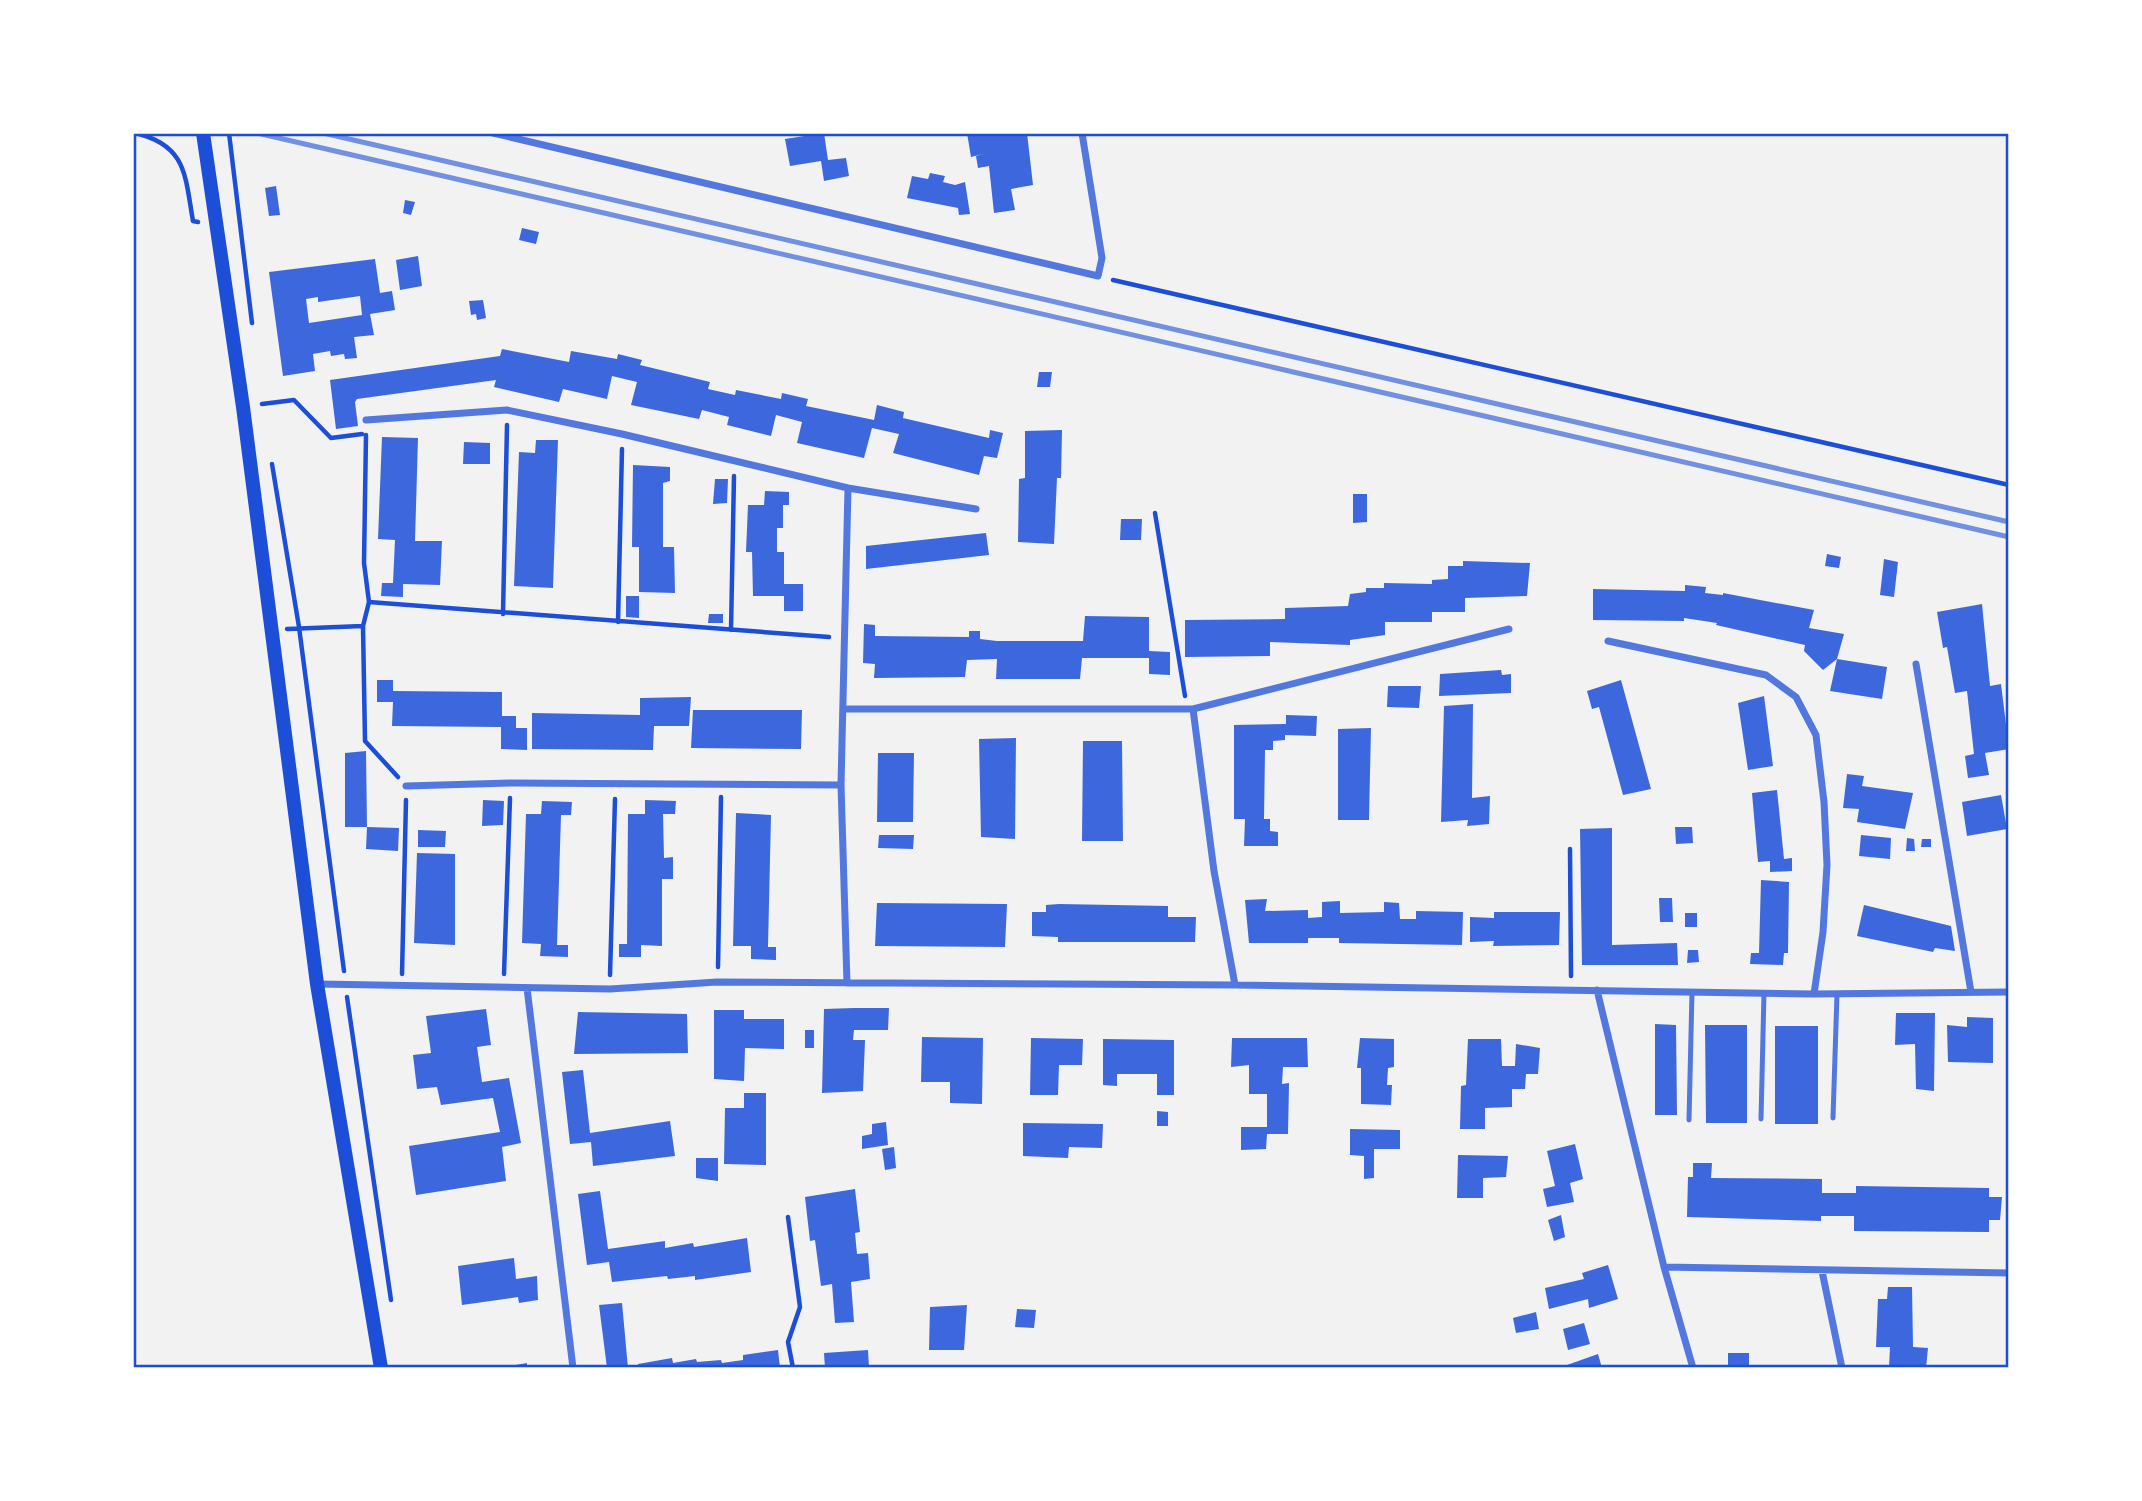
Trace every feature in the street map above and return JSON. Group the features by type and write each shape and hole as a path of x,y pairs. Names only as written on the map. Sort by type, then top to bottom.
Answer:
{"main road":[{"path":"203,133 243,407 317,984 381,1368"}],"street":[{"path":"493,133 1098,276 1102,258 1082,133"},
{"path":"366,420 507,410 622,434 848,488 976,509"},
{"path":"847,983 841,785 848,488"},
{"path":"844,709 1193,709 1509,629"},
{"path":"1608,641 1766,675 1796,697 1816,735 1824,802 1827,865 1823,932 1814,994"},
{"path":"1916,664 1971,992"},
{"path":"1193,709 1214,871 1235,985"},
{"path":"406,786 510,783 841,785"},
{"path":"317,984 610,989 717,982 1235,985 1814,994 2009,992"},
{"path":"527,988 573,1368"},
{"path":"1597,990 1664,1267 1693,1368"},
{"path":"1664,1267 2009,1273"},
{"path":"1822,1271 1842,1368"}],"lane":[{"path":"1689,1120 1692,992"},
{"path":"1761,1119 1765,993"},
{"path":"1833,1118 1837,994"}],"path":[{"path":"135,133 156,138 172,151 184,166 193,221 240,222"},
{"path":"229,133 253,326"},
{"path":"1098,276 2009,485"},
{"path":"261,391 264,417"},
{"path":"243,407 294,400 331,438 366,434 364,563 369,602 363,626 365,741 406,786 402,985"},
{"path":"503,614 507,410"},
{"path":"618,622 622,434"},
{"path":"271,457 299,627 345,984 394,1314"},
{"path":"731,630 734,461"},
{"path":"1156,513 1183,693 1193,709"},
{"path":"369,602 844,639"},
{"path":"273,632 299,627 363,626"},
{"path":"504,987 510,783"},
{"path":"610,989 615,784"},
{"path":"717,982 722,786"},
{"path":"1570,849 1571,990"},
{"path":"789,1217 800,1307 788,1342 793,1368"}],"building":[{"path":"824,133 828,160 846,158 849,176 824,181 821,161 790,166 785,139"},
{"path":"967,133 1027,133 1033,185 1011,189 1015,210 994,213 989,166 978,168 976,156 987,153 971,157"},
{"path":"930,173 945,176 943,182 955,185 965,182 970,214 959,215 958,208 907,198 912,176 928,179"},
{"path":"276,186 280,215 269,216 265,188"},
{"path":"405,200 415,202 411,215 403,213"},
{"path":"522,228 539,232 536,244 519,240"},
{"path":"418,256 422,286 400,290 396,260"},
{"path":"375,259 380,293 392,291 395,310 370,314 374,335 354,337 357,358 345,359 344,354 331,356 330,351 313,354 315,371 283,376 269,272","holes":["360,296 362,315 309,323 306,299 318,297 318,302"]},
{"path":"483,300 486,318 477,320 476,314 471,315 469,301"},
{"path":"502,349 569,362 571,351 617,359 618,354 642,360 640,365 710,382 708,389 735,395 736,390 781,399 782,393 808,399 806,406 874,420 877,405 904,412 903,418 989,438 990,430 1003,433 997,458 984,456 979,475 893,453 899,434 872,428 864,458 797,443 802,422 776,415 771,436 727,425 729,417 702,410 699,419 631,405 637,382 612,376 607,399 563,389 559,402 494,387 496,380 357,399 355,402 358,426 336,429 330,380 500,356"},
{"path":"1039,372 1052,372 1050,387 1037,387"},
{"path":"1062,430 1061,478 1057,478 1054,544 1018,542 1019,479 1025,478 1025,431"},
{"path":"382,437 418,438 415,541 442,541 440,585 403,584 403,597 381,596 382,583 393,583 395,540 378,539"},
{"path":"536,440 558,440 553,588 514,586 519,452 535,453"},
{"path":"464,442 490,443 490,464 463,464"},
{"path":"633,465 670,467 670,481 663,483 663,547 674,547 675,593 639,592 639,547 632,547"},
{"path":"715,479 728,479 727,503 713,504"},
{"path":"765,491 789,492 789,505 783,505 783,528 777,528 777,552 784,552 784,584 803,584 803,611 784,611 784,596 753,596 752,552 746,552 748,505 764,505"},
{"path":"1353,494 1367,494 1367,522 1353,523"},
{"path":"1121,519 1142,519 1141,540 1120,540"},
{"path":"986,533 989,555 866,569 866,546"},
{"path":"1827,554 1841,557 1839,568 1825,566"},
{"path":"1884,559 1898,562 1894,597 1880,595"},
{"path":"1463,561 1530,563 1527,596 1465,598 1465,612 1432,612 1432,622 1385,622 1385,635 1350,640 1350,645 1270,642 1270,656 1185,657 1185,620 1285,619 1285,608 1348,606 1350,594 1366,592 1366,588 1384,588 1384,583 1432,584 1432,580 1448,579 1448,566 1463,566"},
{"path":"1685,585 1706,587 1705,593 1723,593 1814,610 1809,628 1844,634 1837,659 1823,670 1804,651 1805,645 1716,625 1717,623 1684,618 1684,621 1593,620 1593,589 1685,591"},
{"path":"626,596 639,596 639,618 626,617"},
{"path":"1982,604 1990,686 2001,684 2009,749 1985,753 1989,775 1968,778 1965,756 1974,754 1967,691 1955,693 1947,647 1943,648 1937,612"},
{"path":"709,614 723,614 723,623 708,623"},
{"path":"1085,616 1149,617 1149,651 1170,652 1170,675 1149,674 1149,658 1082,658 1080,679 996,679 997,659 967,660 965,677 874,678 875,664 863,663 864,624 875,625 875,636 969,637 969,631 980,631 980,639 997,641 1083,641"},
{"path":"1837,659 1887,667 1882,699 1830,691"},
{"path":"1501,670 1502,675 1511,674 1511,693 1439,696 1440,674"},
{"path":"377,680 393,680 393,691 502,692 502,716 516,716 516,728 527,728 527,750 501,749 501,727 392,726 393,702 377,702"},
{"path":"1621,680 1651,789 1623,795 1599,707 1592,709 1587,691"},
{"path":"1388,686 1421,686 1419,708 1387,707"},
{"path":"1764,696 1773,766 1748,770 1738,703"},
{"path":"691,697 689,726 654,726 653,750 532,749 532,713 640,715 640,698"},
{"path":"1473,704 1472,798 1490,796 1489,824 1467,826 1468,820 1441,822 1444,706"},
{"path":"693,710 802,710 801,749 691,748"},
{"path":"1286,715 1317,716 1316,736 1285,735 1285,740 1273,741 1273,750 1265,750 1264,819 1270,819 1270,831 1278,832 1278,846 1244,846 1245,819 1234,819 1234,725 1286,724"},
{"path":"1371,728 1369,820 1338,820 1338,729"},
{"path":"1016,738 1015,839 981,837 979,739"},
{"path":"1083,741 1122,741 1123,841 1082,841"},
{"path":"366,751 367,827 345,827 345,753"},
{"path":"878,753 914,753 913,822 877,822"},
{"path":"1847,774 1864,776 1862,786 1913,793 1905,829 1857,822 1859,809 1843,808"},
{"path":"1777,790 1784,859 1792,858 1792,871 1770,872 1770,861 1758,862 1752,793"},
{"path":"2001,795 2007,829 1967,836 1962,802"},
{"path":"483,800 504,801 503,825 482,826"},
{"path":"645,800 676,801 675,814 663,814 664,858 673,857 673,879 662,879 662,946 641,945 641,957 619,957 619,944 627,944 628,814 645,814"},
{"path":"542,801 572,802 571,815 561,815 557,945 568,945 568,957 540,956 541,944 522,943 526,814 541,814"},
{"path":"736,813 771,815 768,947 776,947 776,960 751,959 751,946 733,946"},
{"path":"367,827 399,828 398,851 366,849"},
{"path":"1675,827 1692,827 1693,843 1676,844"},
{"path":"1612,828 1612,945 1677,943 1678,965 1582,965 1580,829"},
{"path":"418,830 446,831 445,847 418,847"},
{"path":"879,835 914,835 913,849 878,848"},
{"path":"1861,835 1891,838 1890,859 1859,856"},
{"path":"1907,838 1914,839 1915,851 1906,851"},
{"path":"1922,839 1931,839 1931,847 1921,847"},
{"path":"417,853 455,854 455,945 414,943"},
{"path":"1761,880 1789,882 1788,953 1784,953 1783,965 1750,964 1751,953 1759,953"},
{"path":"1659,898 1672,898 1673,922 1660,922"},
{"path":"1267,899 1265,911 1308,910 1308,918 1322,917 1322,902 1340,901 1340,913 1384,912 1384,902 1399,903 1400,919 1416,919 1416,911 1463,912 1462,945 1339,943 1339,938 1308,938 1308,943 1249,943 1245,900"},
{"path":"877,903 1007,904 1005,947 875,946"},
{"path":"1046,905 1168,906 1168,917 1196,917 1195,942 1058,942 1058,937 1032,936 1032,912 1046,912"},
{"path":"1864,905 1951,926 1955,951 1935,948 1933,952 1857,936"},
{"path":"1494,912 1560,912 1559,945 1493,946 1494,941 1470,942 1470,917 1494,918"},
{"path":"1685,913 1697,913 1697,927 1685,927"},
{"path":"1688,950 1698,950 1699,962 1687,963"},
{"path":"889,1008 888,1030 854,1030 853,1040 865,1040 863,1091 822,1093 824,1009"},
{"path":"486,1009 491,1045 477,1047 482,1082 509,1078 521,1143 502,1147 506,1181 416,1195 409,1146 500,1132 493,1098 441,1105 437,1087 417,1089 413,1055 431,1053 426,1016"},
{"path":"714,1010 744,1010 744,1019 784,1019 784,1049 745,1048 744,1081 714,1079"},
{"path":"578,1012 687,1014 688,1053 574,1054"},
{"path":"1896,1013 1935,1013 1934,1091 1916,1089 1915,1044 1895,1045"},
{"path":"1967,1017 1993,1018 1993,1063 1948,1062 1947,1025 1967,1027"},
{"path":"1655,1024 1676,1025 1677,1115 1655,1115"},
{"path":"1705,1025 1747,1025 1747,1123 1706,1123"},
{"path":"1775,1026 1818,1026 1818,1124 1775,1124"},
{"path":"805,1030 814,1030 814,1048 805,1048"},
{"path":"922,1037 983,1038 982,1104 950,1103 950,1082 921,1082"},
{"path":"1031,1038 1083,1039 1082,1065 1059,1065 1058,1095 1030,1095"},
{"path":"1232,1038 1307,1038 1308,1067 1283,1067 1282,1084 1289,1083 1288,1134 1267,1134 1266,1149 1241,1150 1241,1127 1267,1127 1267,1094 1249,1094 1249,1065 1231,1067"},
{"path":"1360,1038 1394,1039 1394,1067 1388,1068 1387,1085 1392,1085 1391,1105 1361,1104 1361,1068 1357,1068"},
{"path":"1103,1039 1174,1040 1174,1095 1157,1095 1157,1074 1117,1074 1117,1086 1103,1085"},
{"path":"1468,1039 1501,1039 1502,1066 1515,1066 1516,1044 1540,1048 1538,1074 1526,1074 1525,1089 1512,1089 1512,1107 1485,1108 1485,1129 1460,1129 1461,1086 1466,1085"},
{"path":"583,1070 590,1133 670,1121 675,1156 593,1166 591,1142 570,1144 562,1072"},
{"path":"744,1093 766,1093 766,1165 724,1164 725,1108 744,1108"},
{"path":"1157,1111 1168,1112 1168,1126 1157,1126"},
{"path":"886,1122 888,1145 862,1149 862,1136 872,1134 872,1124"},
{"path":"1023,1123 1103,1124 1102,1148 1069,1147 1068,1158 1023,1156"},
{"path":"1350,1129 1400,1130 1400,1149 1374,1149 1374,1178 1364,1179 1364,1156 1350,1155"},
{"path":"1575,1144 1583,1179 1570,1183 1574,1202 1547,1207 1543,1189 1555,1186 1547,1151"},
{"path":"894,1147 896,1168 885,1170 882,1149"},
{"path":"1458,1155 1508,1156 1506,1177 1483,1178 1483,1198 1457,1198"},
{"path":"696,1158 718,1158 718,1181 696,1178"},
{"path":"1693,1163 1712,1163 1711,1178 1822,1179 1822,1193 1856,1193 1856,1186 1989,1188 1989,1197 2002,1197 2000,1220 1989,1220 1989,1232 1854,1231 1854,1216 1821,1216 1821,1221 1687,1217 1688,1177 1693,1177"},
{"path":"855,1189 860,1232 855,1233 857,1254 868,1253 870,1279 851,1282 854,1322 835,1323 832,1284 821,1286 815,1240 810,1241 805,1197"},
{"path":"600,1191 608,1249 665,1241 665,1248 693,1243 694,1247 747,1238 751,1272 695,1280 695,1276 668,1279 667,1276 612,1282 609,1262 587,1265 578,1194"},
{"path":"1561,1215 1565,1237 1554,1241 1548,1220"},
{"path":"514,1258 516,1279 537,1276 538,1300 519,1303 518,1297 462,1305 458,1266"},
{"path":"1608,1265 1618,1299 1589,1308 1588,1299 1549,1309 1545,1288 1584,1279 1582,1273"},
{"path":"1888,1287 1912,1287 1913,1347 1928,1348 1926,1368 1889,1368 1890,1347 1876,1347 1878,1299 1887,1299"},
{"path":"622,1303 628,1368 607,1368 599,1305"},
{"path":"967,1305 964,1350 929,1350 930,1307"},
{"path":"1017,1309 1036,1310 1034,1328 1015,1327"},
{"path":"1536,1312 1539,1329 1516,1333 1513,1318"},
{"path":"1584,1323 1590,1344 1568,1350 1563,1329"},
{"path":"778,1350 780,1368 638,1368 638,1364 672,1358 673,1363 696,1359 697,1362 721,1360 722,1363 743,1360 743,1355"},
{"path":"868,1350 869,1368 825,1368 824,1353"},
{"path":"1728,1353 1749,1353 1749,1368 1728,1368"},
{"path":"1598,1354 1602,1368 1568,1368 1567,1365"},
{"path":"527,1363 527,1368 503,1368 503,1367"}],"railway":[{"path":"257,133 2009,537"},
{"path":"323,133 2009,522"}]}
